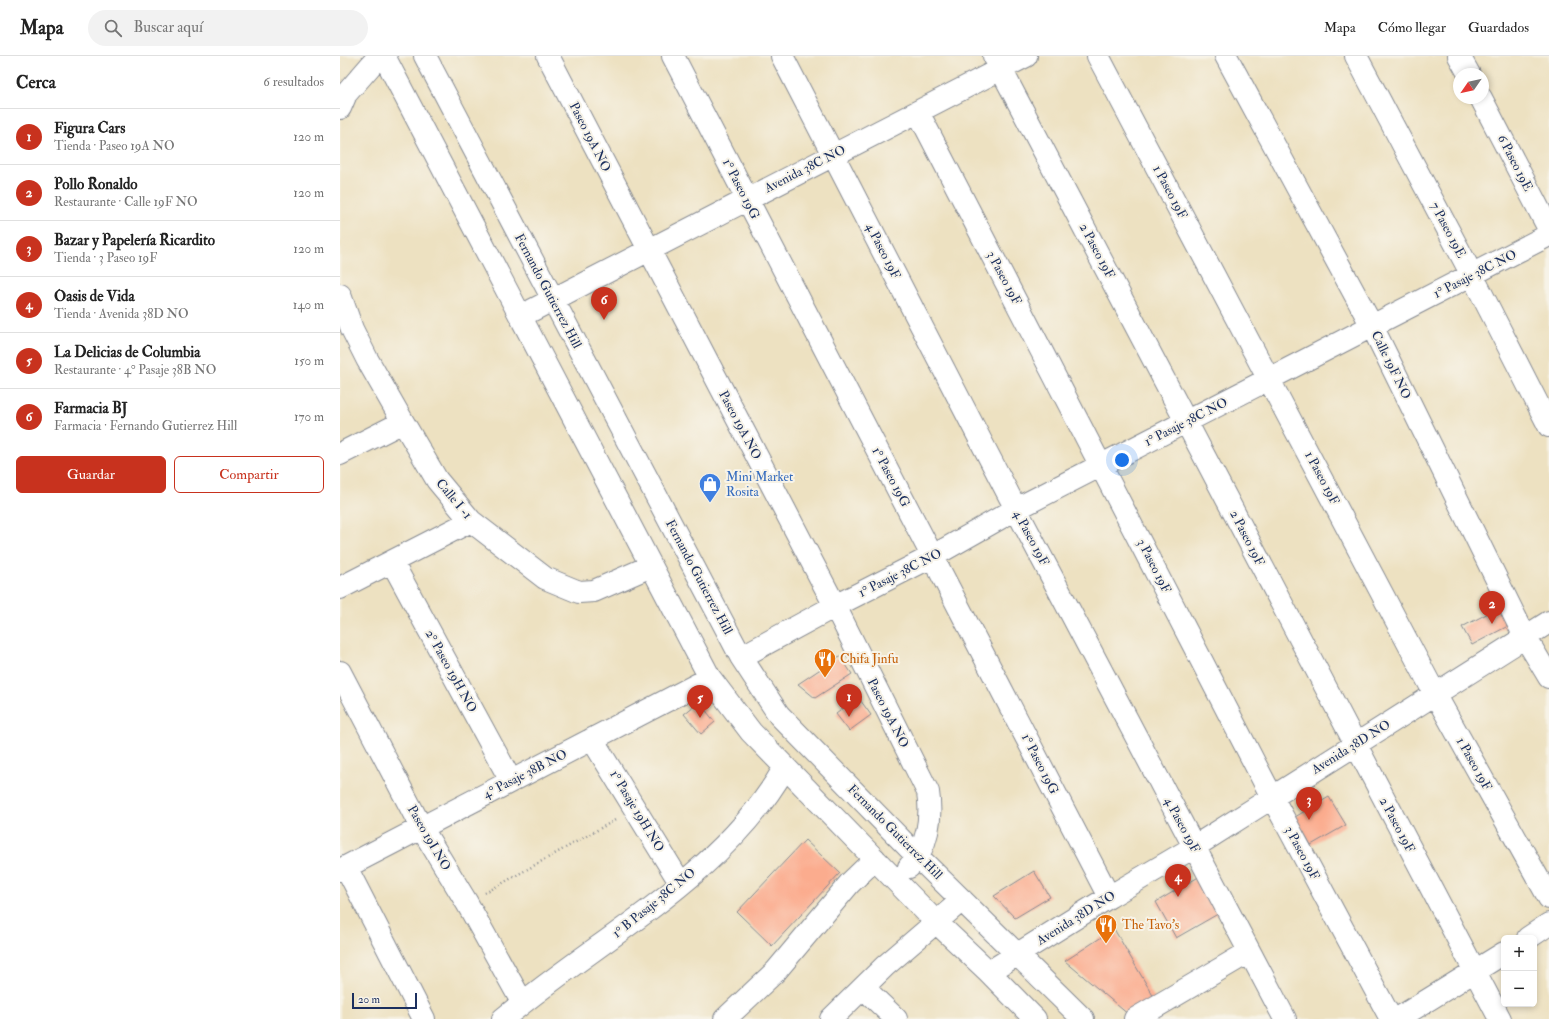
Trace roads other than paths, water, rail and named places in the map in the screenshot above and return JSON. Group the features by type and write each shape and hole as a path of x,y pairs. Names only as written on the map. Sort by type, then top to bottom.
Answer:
{"street":[{"path":"340,108 346,94 379,56"},
{"path":"384,56 710,678 751,732 936,922 989,972 1034,1019"},
{"name":"Fernando Gutierrez Hill","path":"425,56 741,657 779,715 918,857 1082,1019"},
{"name":"Paseo 19A NO","path":"548,56 834,606 928,792 930,809 928,827 918,857 896,880"},
{"name":"1° Paseo 19G","path":"673,56 1109,897"},
{"name":"4 Paseo 19F","path":"782,56 1016,509 1285,1019"},
{"name":"Avenida 38C NO","path":"521,316 918,112 998,62 1026,56"},
{"name":"1 Paseo 19F","path":"1098,56 1270,379 1435,694 1549,898"},
{"name":"Calle 19F NO","path":"1226,56 1372,326 1525,637 1549,677"},
{"name":"7 Paseo 19E","path":"1356,56 1472,275 1549,426"},
{"path":"1459,56 1466,68"},
{"name":"2 Paseo 19F","path":"998,62 1500,1019"},
{"name":"6 Paseo 19E","path":"1484,104 1549,229"},
{"name":"3 Paseo 19F","path":"918,112 1102,465 1272,798 1391,1019"},
{"name":"1° Pasaje 38C NO","path":"741,657 834,606 932,556 1016,509 1549,235"},
{"name":"Calle I -1","path":"340,295 355,335 403,422 437,480 471,521 545,578 579,592 594,591 651,566"},
{"path":"340,454 403,422"},
{"path":"340,588 471,521"},
{"name":"2° Paseo 19H NO","path":"392,562 511,781"},
{"name":"Avenida 38D NO","path":"989,972 1109,897 1194,847 1549,622"},
{"name":"Paseo 19I NO","path":"340,672 348,708 467,903 522,1002"},
{"name":"4° Pasaje 38B NO","path":"343,868 710,678"},
{"name":"1° Pasaje 19H NO","path":"592,739 681,884"},
{"name":"1° B Pasaje 38C NO","path":"502,1019 522,1002 636,920 681,884 736,834 772,790 785,767"},
{"path":"726,1019 776,971 850,883 875,859"},
{"path":"343,868 424,1019"},
{"path":"831,1019 885,966 962,900"},
{"path":"1532,935 1549,924"},
{"path":"1135,1019 1249,952"},
{"path":"1397,1019 1501,955"},
{"path":"866,986 871,995 896,1019"}],"place":[{"name":"Farmacia BJ","path":"604,320"},
{"name":"Mini Market Rosita","path":"710,504"},
{"name":"Pollo Ronaldo","path":"1492,624"},
{"name":"Chifa Jinfu","path":"825,678"},
{"name":"Figura Cars","path":"849,717"},
{"name":"La Delicias de Columbia","path":"700,718"},
{"name":"Bazar y Papelería Ricardito","path":"1309,820"},
{"name":"Oasis de Vida","path":"1178,897"},
{"name":"The Tavo's","path":"1106,944"}]}
